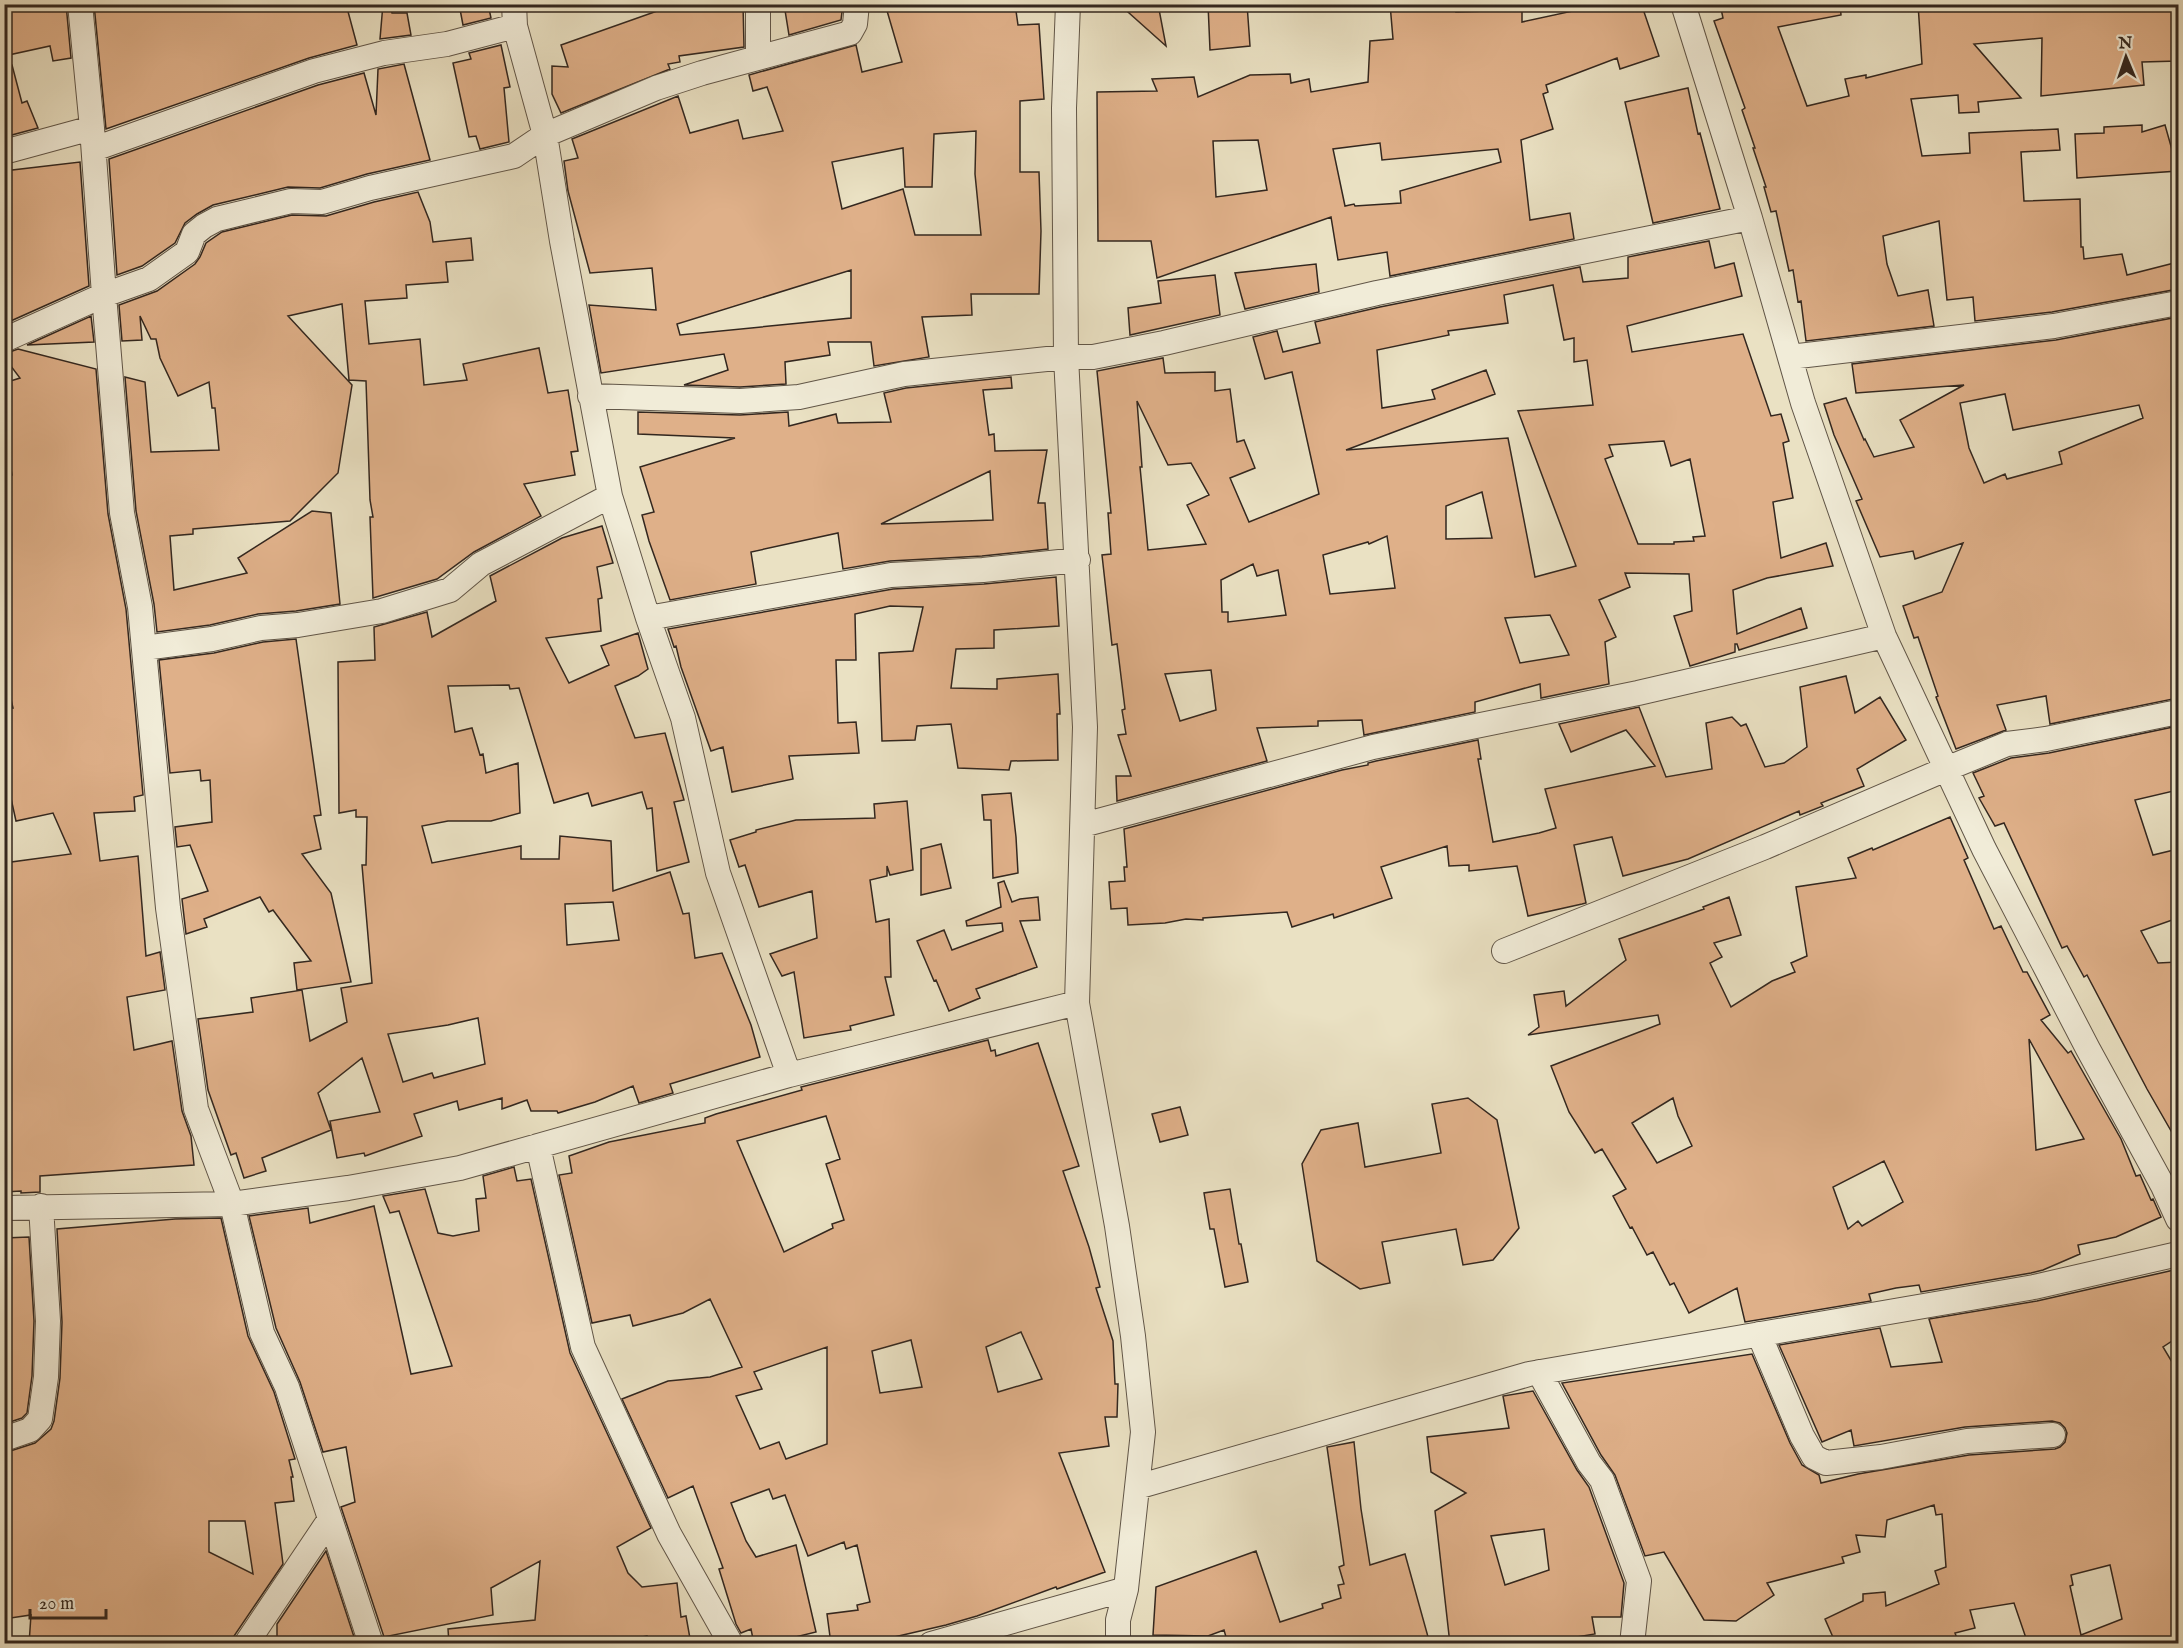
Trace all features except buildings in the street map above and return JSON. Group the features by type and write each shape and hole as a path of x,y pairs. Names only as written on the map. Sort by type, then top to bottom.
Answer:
{"street":[{"path":"80,4 93,138 122,513 140,607 168,908 196,1109 232,1204 262,1333 287,1387 371,1644"},
{"path":"503,4 515,15 545,135 562,241 610,496 648,618 683,718 718,873 789,1075"},
{"path":"758,4 758,57"},
{"path":"4,340 104,295 149,279 187,252 194,234 217,219 291,201 322,202 370,188 514,156 545,135 656,88 758,57 850,33 855,24 857,4"},
{"path":"1068,4 1064,108 1066,357 1085,727 1077,1003 1117,1226 1133,1336 1143,1432 1126,1589 1118,1620 1118,1644"},
{"path":"1683,4 1750,218 1803,403 1884,636 1989,860 2163,1186 2178,1219"},
{"path":"4,152 93,138 315,71 384,53 447,44 515,15"},
{"path":"590,396 740,401 799,397 904,374 1066,357 1093,357 1164,343 1377,293 1750,218"},
{"path":"1790,357 2054,326 2178,303"},
{"path":"144,648 382,611 450,590 481,564 610,496"},
{"path":"648,618 891,575 983,570 1078,560"},
{"path":"1083,825 1373,747 1638,693 1884,636"},
{"path":"1504,951 1765,847 2007,744 2046,739 2178,712"},
{"path":"4,1208 232,1204 348,1188 460,1168 789,1075 1077,1003"},
{"path":"538,1146 583,1347 669,1534 731,1644"},
{"path":"4,1439 30,1430 40,1419 46,1377 48,1321 41,1206"},
{"path":"1137,1487 1539,1372 2034,1287 2178,1254"},
{"path":"1760,1334 1802,1436 1814,1457 1826,1463 1881,1457 1967,1441 2053,1435"},
{"path":"1539,1372 1589,1463 1602,1480 1639,1581 1632,1644"},
{"path":"246,1644 330,1519"},
{"path":"931,1644 1126,1589"}]}
